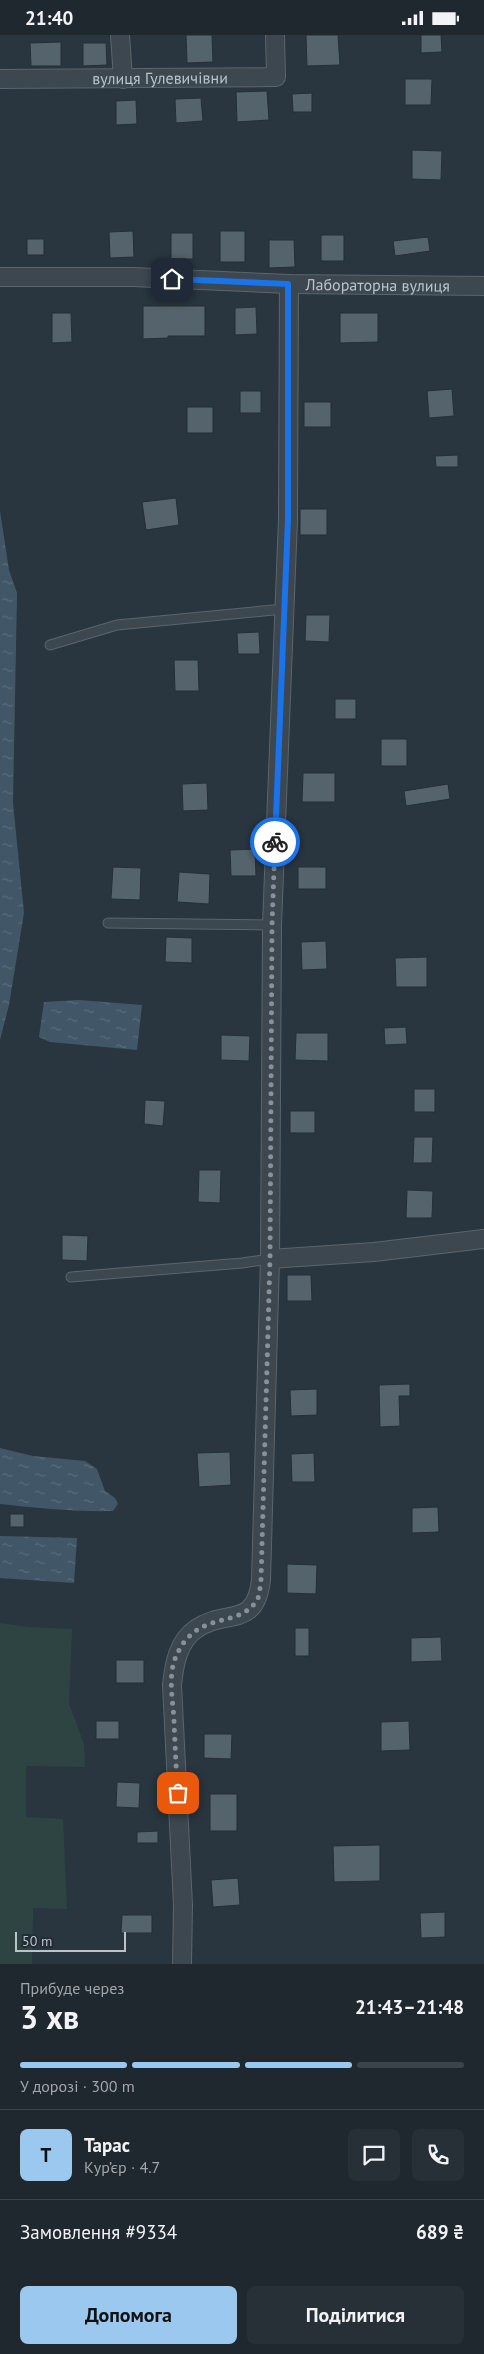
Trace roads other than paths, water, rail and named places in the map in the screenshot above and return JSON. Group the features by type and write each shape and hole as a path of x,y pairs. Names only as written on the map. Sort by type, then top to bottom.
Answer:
{"street":[{"path":"120,35 123,79"},
{"name":"вулиця Гулевичівни","path":"0,79 276,77 275,35"},
{"name":"Лабораторна вулиця","path":"0,277 133,277 288,284 484,286"},
{"path":"182,1964 183,1905 172,1685 175,1660 184,1642 196,1629 214,1621 234,1618 250,1609 258,1597 270,1265 272,925 288,519 288,284"},
{"path":"270,1265 484,1239"}],"lane":[{"path":"50,645 117,625 284,609"},
{"path":"108,923 272,925"},
{"path":"71,1277 242,1263 270,1265"}],"water":[{"path":"0,511 9,570 17,593 13,803 24,913 9,1005 0,1040"},
{"path":"79,1000 142,1005 137,1050 50,1042 39,1037 44,1002"},
{"path":"0,1448 33,1456 85,1461 97,1469 105,1491 115,1498 118,1504 113,1511 99,1511 0,1504"},
{"path":"0,1536 77,1538 74,1583 0,1578"}]}
